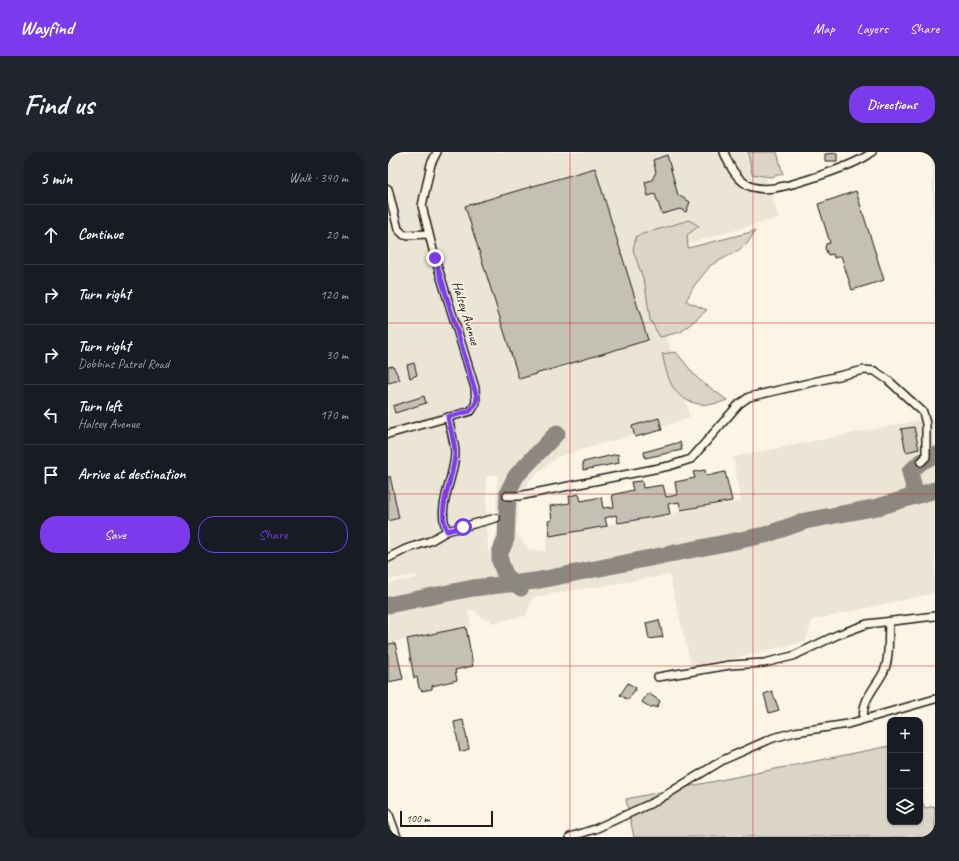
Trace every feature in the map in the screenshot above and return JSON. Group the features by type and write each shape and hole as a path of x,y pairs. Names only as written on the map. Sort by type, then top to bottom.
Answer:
{"street":[{"name":"Halsey Avenue","path":"437,152 431,164 422,206 428,234 475,388 476,403 470,411 448,417"},
{"path":"724,152 728,164 739,178 753,187 764,189 812,178 859,160 872,152"},
{"path":"388,189 398,230 404,235 428,234"},
{"path":"507,496 518,496 597,481 669,466 690,459 740,404 749,397 864,370 875,371 888,380 923,412 926,424 926,457 921,462"},
{"path":"388,434 448,417 455,454 444,510 444,524 447,531"},
{"path":"388,558 406,549 430,541 447,531 496,518"},
{"path":"658,677 730,665 764,663 792,656 857,626 935,616"},
{"path":"864,719 864,707 866,700 885,671 888,658 887,644 889,622"},
{"path":"570,837 595,829 656,801 723,760 773,738 794,732 848,724 935,699"},
{"path":"388,812 397,837"}],"shaded area":[{"path":"388,152 758,152 779,218 644,256 690,418 557,457 532,478 519,496 517,534 528,549 546,551 547,535 741,501 733,457 935,417 935,593 812,620 806,641 692,668 669,575 533,597 526,616 492,623 490,619 483,619 474,610 468,611 471,627 388,643 388,583 417,578 416,575 388,580","holes":["498,474 496,502 497,533 488,553 486,477"]},
{"path":"748,152 777,152 783,174 770,177 752,174"},
{"path":"932,152 935,152 935,350"},
{"path":"689,220 699,226 687,235 688,248 755,231 747,244 734,253 711,265 694,286 686,301 707,310 681,332 660,337 650,320 645,284 633,250 636,236"},
{"path":"676,352 697,378 727,400 720,403 697,404 683,398 673,387 669,379 662,354"},
{"path":"887,747 887,825 923,825 923,804 925,808 935,806 935,837 634,837 626,799"}],"building":[{"path":"837,153 837,161 825,161 825,154"},
{"path":"667,155 678,195 690,202 686,212 680,209 662,214 655,194 648,196 645,182 652,180 656,172 653,160"},
{"path":"595,168 648,340 519,379 465,206"},
{"path":"856,191 884,280 852,290 841,256 834,258 833,254 828,255 825,248 826,244 830,243 818,204"},
{"path":"414,363 417,375 410,378 407,365"},
{"path":"393,366 400,380 388,383 388,367"},
{"path":"424,396 426,403 395,413 393,406"},
{"path":"659,418 662,430 635,437 632,426"},
{"path":"914,427 919,449 906,452 901,429"},
{"path":"680,442 682,450 645,458 644,452"},
{"path":"618,454 619,463 583,470 583,462"},
{"path":"705,470 706,476 725,472 732,501 681,510 679,502 668,504 670,514 618,523 616,515 605,518 607,526 550,536 548,521 552,520 550,506 570,503 569,496 579,494 581,501 601,497 603,508 614,507 612,495 633,490 631,482 642,481 643,488 663,485 666,497 677,495 675,482 695,478 693,472"},
{"path":"390,476 399,518 388,521 388,477"},
{"path":"659,620 663,637 649,639 646,623"},
{"path":"466,627 473,666 455,670 457,680 432,686 432,689 422,691 419,688 417,677 414,678 407,639"},
{"path":"395,643 403,679 388,682 388,644"},
{"path":"628,683 636,688 628,700 620,695"},
{"path":"772,691 779,710 769,713 764,694"},
{"path":"648,693 660,701 657,708 653,706 651,708 642,702"},
{"path":"463,720 469,749 460,752 454,722"}],"taxiway":[{"path":"521,588 506,577 500,561 500,553 506,539 508,492 516,476 557,433"},
{"path":"916,496 910,472 921,462 935,455"},
{"path":"388,605 473,588 535,581 765,535 805,521 878,507 935,490"}],"route":[{"path":"435,258 477,397 476,403 470,411 448,417 455,454 444,510 444,524 447,531 463,527"}]}
